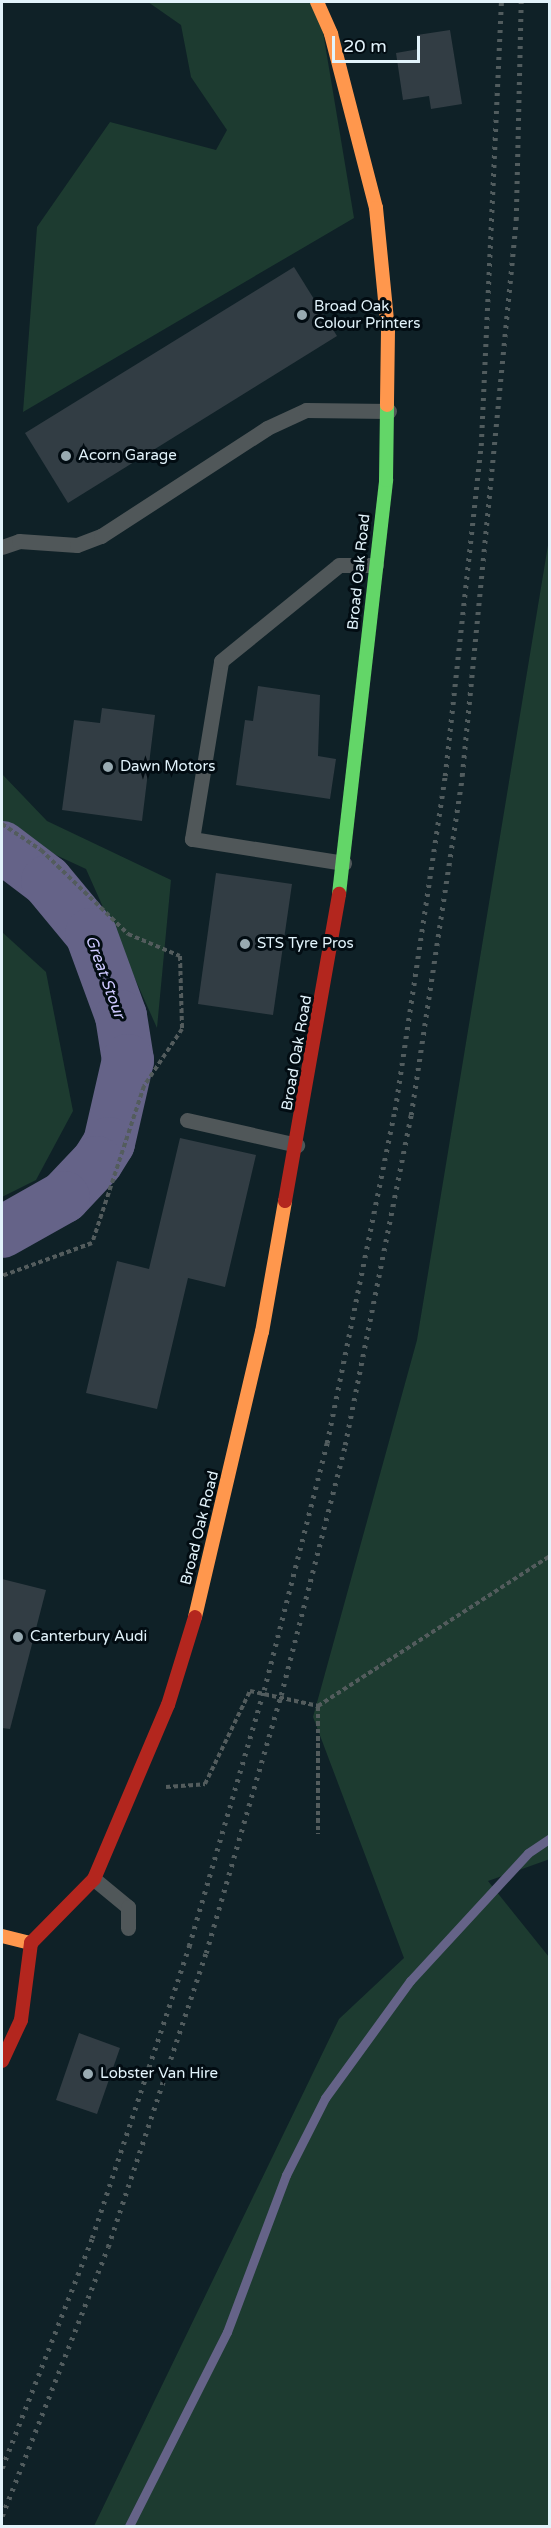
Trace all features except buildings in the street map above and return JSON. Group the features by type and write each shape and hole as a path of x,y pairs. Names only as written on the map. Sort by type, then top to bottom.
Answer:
{"street":[{"name":"Broad Oak Road","path":"31,1943 94,1879 135,1789 168,1705 213,1548 297,1145 344,863 376,565 389,411 376,208 331,34 317,2"},
{"path":"2,1936 31,1943 21,2020 2,2061"}],"lane":[{"path":"2,547 19,541 77,545 101,536 267,428 306,410 389,411"},
{"path":"344,863 192,839 221,661 339,565 376,565"},
{"path":"188,1120 297,1145"},
{"path":"94,1879 128,1907 128,1928"}],"path":[{"path":"2,824 41,850 128,934 180,956 182,1029 144,1086 92,1243 2,1276"},
{"path":"135,1789 205,1784 250,1691 318,1706 549,1556"},
{"path":"318,1706 321,1719 314,1778 318,1834"}],"green space":[{"path":"148,2 318,2 354,218 23,412 37,227 110,122 216,150 227,130 191,77 181,25"},
{"path":"549,539 550,1859 488,1881 549,1957 549,2526 94,2526 339,2019 404,1958 313,1717 417,1340"},
{"path":"2,774 47,821 171,880 157,1028 86,869 2,830"},
{"path":"2,932 46,972 73,1111 36,1180 2,1197"}],"waterway":[{"name":"Great Stour","path":"2,847 47,881 91,934 121,1016 128,1060 109,1143 97,1162 64,1197 2,1232"},
{"path":"129,2526 227,2332 286,2175 325,2098 410,1981 528,1853 550,1838"}],"railway":[{"path":"2,2468 92,2238 189,1946 264,1690 327,1443 395,1110 445,776 481,446 501,2"},
{"path":"2,2516 108,2247 206,1953 281,1695 345,1445 411,1115 462,776 516,220 521,2"}],"traffic: fast":[{"path":"339,894 386,480 387,405"}],"traffic: slow":[{"path":"317,2 331,34 376,208 388,330 387,405"},
{"path":"195,1617 262,1332 285,1201"},
{"path":"2,1936 31,1943"}],"traffic: jam":[{"path":"285,1201 339,894"},
{"path":"2,2061 21,2020 31,1943 94,1879 168,1705 195,1617"}],"place":[{"name":"Broad Oak Colour Printers","path":"302,315"},
{"name":"Acorn Garage","path":"66,456"},
{"name":"Dawn Motors","path":"108,767"},
{"name":"STS Tyre Pros","path":"245,944"},
{"name":"Canterbury Audi","path":"18,1637"},
{"name":"Lobster Van Hire","path":"88,2074"}]}
